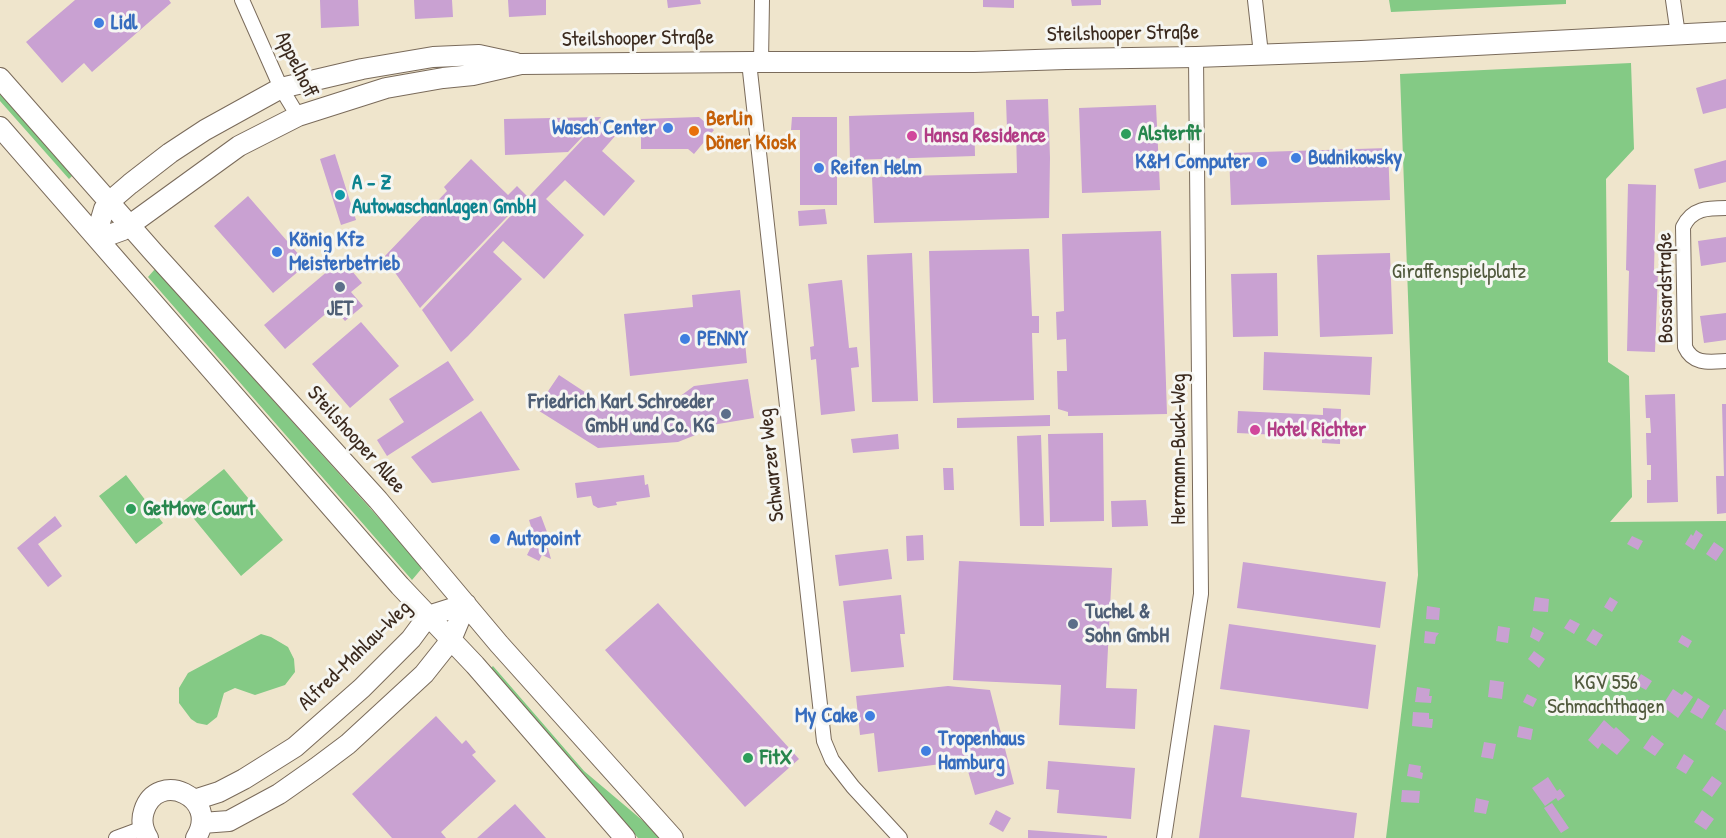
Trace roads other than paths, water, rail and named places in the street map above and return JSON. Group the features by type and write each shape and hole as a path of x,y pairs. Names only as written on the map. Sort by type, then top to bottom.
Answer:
{"street":[{"name":"Appelhoff","path":"242,0 281,88 298,116"},
{"name":"Schwarzer Weg","path":"762,0 755,62 824,741 832,759 853,787 900,838"},
{"path":"1255,0 1261,54"},
{"path":"1673,0 1678,35"},
{"name":"Steilshooper Straße","path":"521,64 479,55 433,57 362,69 281,88 236,112 188,142 130,184 109,202 100,219 96,236 112,234 130,225 239,146 298,116 386,88 473,75 521,64 974,62 1196,57 1726,32"},
{"name":"Hermann-Buck-Weg","path":"1164,838 1201,594 1196,57"},
{"name":"Steilshooper Allee","path":"0,78 385,509 499,644 673,838"},
{"path":"0,127 400,586 475,665 626,838"},
{"name":"Bossardstraße","path":"1726,208 1699,210 1683,227 1685,347 1691,357 1697,360 1726,361"},
{"path":"116,838 146,833 142,818 144,810 152,798 161,792 178,791 194,800 201,812 199,830 229,820 279,794 348,744 424,674 451,640 466,604"},
{"name":"Alfred-Mahlau-Weg","path":"194,800 219,792 244,779 295,747 362,688 411,639 428,616 466,604"}],"place":[{"name":"Lidl","path":"99,23"},
{"name":"Wasch Center","path":"668,128"},
{"name":"Berlin Döner Kiosk","path":"694,131"},
{"name":"Alsterfit","path":"1126,134"},
{"name":"Hansa Residence","path":"912,136"},
{"name":"Budnikowsky","path":"1296,158"},
{"name":"K&M Computer","path":"1262,162"},
{"name":"Reifen Helm","path":"819,168"},
{"name":"A - Z Autowaschanlagen GmbH","path":"340,195"},
{"name":"König Kfz Meisterbetrieb","path":"277,252"},
{"name":"JET","path":"340,287"},
{"name":"PENNY","path":"685,339"},
{"name":"Friedrich Karl Schroeder GmbH und Co. KG","path":"726,414"},
{"name":"Hotel Richter","path":"1255,430"},
{"name":"GetMove Court","path":"131,509"},
{"name":"Autopoint","path":"495,539"},
{"name":"Tuchel & Sohn GmbH","path":"1073,624"},
{"name":"My Cake","path":"870,716"},
{"name":"Tropenhaus Hamburg","path":"926,751"},
{"name":"FitX","path":"748,758"}],"park label":[{"name":"Giraffenspielplatz","path":"1459,272"},
{"name":"KGV 556 Schmachthagen","path":"1606,695"}]}
